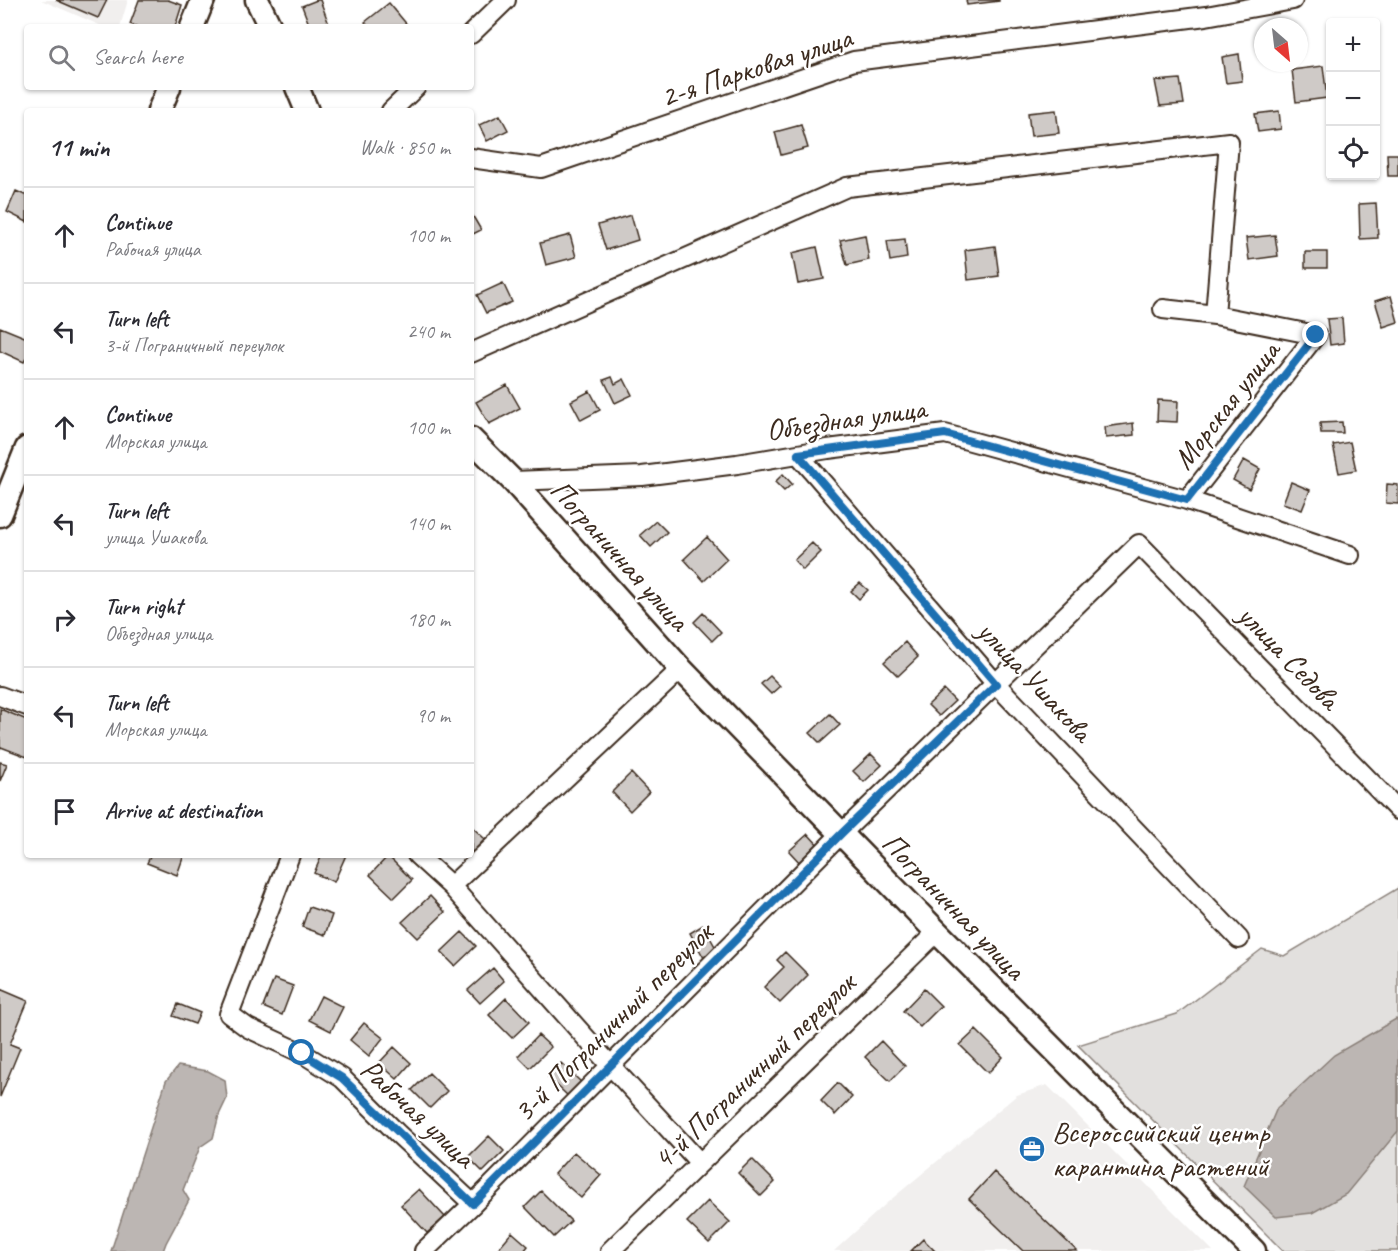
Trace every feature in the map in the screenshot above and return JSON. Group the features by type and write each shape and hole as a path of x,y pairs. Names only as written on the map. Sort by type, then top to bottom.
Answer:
{"street":[{"path":"193,24 203,0"},
{"path":"257,0 269,24"},
{"path":"474,31 506,0"},
{"name":"2-я Парковая улица","path":"474,158 541,168 854,61 1205,8 1293,0"},
{"path":"160,108 168,90"},
{"path":"298,90 306,108"},
{"path":"394,108 413,90"},
{"path":"474,352 847,187 1229,142 1215,315 1163,309"},
{"name":"Морская улица","path":"1187,500 1316,335 1215,315"},
{"name":"Объездная улица","path":"513,481 642,476 945,434 1187,500 1350,555"},
{"name":"Пограничная улица","path":"474,442 513,481 681,669 936,932 1254,1251"},
{"name":"улица Ушакова","path":"798,454 996,684 1239,939"},
{"path":"0,515 20,487 24,465"},
{"name":"улица Седова","path":"996,684 1139,544 1398,810"},
{"path":"451,886 681,669"},
{"path":"842,833 996,684"},
{"path":"0,696 24,705"},
{"name":"3-й Пограничный переулок","path":"424,1251 842,833"},
{"name":"Рабочая улица","path":"289,858 229,1014 248,1028 302,1053 342,1078 473,1204"},
{"path":"420,858 451,886 700,1163"},
{"name":"4-й Пограничный переулок","path":"610,1251 936,932"}],"shaded area":[{"path":"41,0 128,0 121,24 97,24"},
{"path":"1398,888 1398,1251 1283,1251 1078,1045 1177,1014 1262,949 1284,956"},
{"path":"1396,1019 1398,1021 1398,1131 1346,1194 1312,1213 1276,1217 1244,1186 1277,1108 1334,1055"},
{"path":"178,1066 208,1071 225,1080 227,1098 219,1115 213,1138 200,1147 183,1190 189,1200 163,1251 111,1251 166,1081"},
{"name":"Всероссийский центр карантина растений","path":"1047,1085 1213,1251 834,1251 888,1202 1017,1095"}],"building":[{"path":"56,0 107,0 98,18"},
{"path":"139,0 168,0 182,5 176,24 130,24"},
{"path":"320,0 329,24 309,24 302,6"},
{"path":"966,0 999,0 999,1 967,5"},
{"path":"389,3 406,24 367,24 365,22"},
{"path":"1239,54 1242,81 1226,83 1222,57"},
{"path":"1323,66 1326,98 1296,102 1292,72 1308,72 1308,68"},
{"path":"1180,79 1184,104 1160,106 1155,81"},
{"path":"1056,110 1059,133 1031,136 1028,113"},
{"path":"1279,111 1281,129 1258,132 1255,114"},
{"path":"500,115 508,130 487,141 479,125"},
{"path":"801,125 808,148 781,155 775,132"},
{"path":"1387,154 1398,154 1398,176 1388,176"},
{"path":"16,191 24,195 24,220 7,212"},
{"path":"1376,203 1378,238 1360,239 1359,204"},
{"path":"631,215 638,240 606,250 598,225"},
{"path":"474,218 481,230 474,234"},
{"path":"570,235 576,257 546,265 540,243"},
{"path":"865,235 869,260 847,265 840,240"},
{"path":"1275,235 1278,256 1249,260 1246,238"},
{"path":"905,239 907,258 890,261 887,241"},
{"path":"995,246 999,276 968,280 965,250"},
{"path":"817,247 824,279 798,284 792,253"},
{"path":"1305,252 1327,252 1327,268 1305,268"},
{"path":"503,283 512,302 486,313 477,295"},
{"path":"1391,296 1398,322 1383,327 1375,301"},
{"path":"1342,318 1344,343 1330,345 1327,319"},
{"path":"0,327 24,337 24,362 0,351"},
{"path":"612,377 615,384 624,379 632,395 615,403 604,380"},
{"path":"507,385 520,408 489,424 476,402"},
{"path":"590,391 600,410 581,420 571,401"},
{"path":"1158,400 1178,401 1177,422 1157,421"},
{"path":"1342,422 1343,433 1321,433 1320,423"},
{"path":"1133,423 1134,435 1106,438 1105,427"},
{"path":"1350,442 1356,470 1339,473 1333,445"},
{"path":"1244,460 1260,469 1249,489 1233,480"},
{"path":"783,474 792,484 784,491 775,482"},
{"path":"1291,482 1310,490 1302,510 1283,503"},
{"path":"1387,484 1398,485 1398,504 1386,503"},
{"path":"656,521 667,532 651,547 640,535"},
{"path":"707,537 727,559 704,581 684,559"},
{"path":"812,543 821,552 803,570 794,560"},
{"path":"860,583 868,590 859,599 851,591"},
{"path":"703,613 721,632 712,641 694,622"},
{"path":"905,642 918,657 898,676 884,662"},
{"path":"770,676 780,686 771,694 761,684"},
{"path":"944,690 955,701 939,716 928,705"},
{"path":"0,709 24,719 24,756 1,747 0,749"},
{"path":"830,714 840,725 820,743 810,733"},
{"path":"871,754 882,765 864,782 853,771"},
{"path":"0,762 7,764 0,781"},
{"path":"631,773 649,792 630,811 612,792"},
{"path":"474,829 485,839 474,851"},
{"path":"808,834 820,847 801,864 789,851"},
{"path":"150,858 183,858 177,875 147,863"},
{"path":"321,858 345,858 334,882 314,873"},
{"path":"386,858 390,858 412,880 394,898 370,875"},
{"path":"430,896 445,912 418,938 402,922"},
{"path":"309,907 332,915 325,935 302,927"},
{"path":"703,925 717,950 704,958 690,933"},
{"path":"462,932 476,946 455,966 441,952"},
{"path":"785,952 808,975 780,1003 764,987 784,967 777,960"},
{"path":"493,968 504,981 480,1003 468,990"},
{"path":"274,979 293,986 282,1015 263,1007"},
{"path":"0,989 28,1001 10,1044 20,1048 0,1097"},
{"path":"924,989 941,1006 920,1027 903,1011"},
{"path":"321,996 343,1007 331,1031 309,1020"},
{"path":"506,998 529,1022 512,1038 489,1015"},
{"path":"178,1004 200,1013 195,1024 173,1016"},
{"path":"364,1023 383,1038 369,1056 350,1040"},
{"path":"976,1030 1003,1057 988,1073 960,1045"},
{"path":"538,1035 551,1047 530,1068 518,1056"},
{"path":"881,1041 905,1066 890,1081 865,1057"},
{"path":"394,1047 411,1063 397,1079 379,1063"},
{"path":"561,1063 582,1083 568,1096 548,1077"},
{"path":"429,1073 447,1091 430,1108 412,1090"},
{"path":"838,1083 852,1097 835,1115 821,1101"},
{"path":"489,1136 504,1151 483,1172 468,1157"},
{"path":"574,1152 601,1175 581,1198 554,1174"},
{"path":"752,1159 775,1182 761,1196 738,1173"},
{"path":"994,1172 1077,1251 1023,1251 969,1199"},
{"path":"419,1189 445,1217 427,1233 401,1205"},
{"path":"541,1191 571,1221 554,1237 525,1207"},
{"path":"708,1201 730,1222 709,1243 687,1222"},
{"path":"512,1232 528,1246 524,1251 496,1251"},
{"path":"923,1239 935,1251 911,1251"}],"place":[{"name":"Всероссийский центр карантина растений","path":"1032,1149"}],"route":[{"path":"302,1053 342,1078 473,1204 842,833 996,684 798,454 945,434 1187,500 1316,335"}]}
